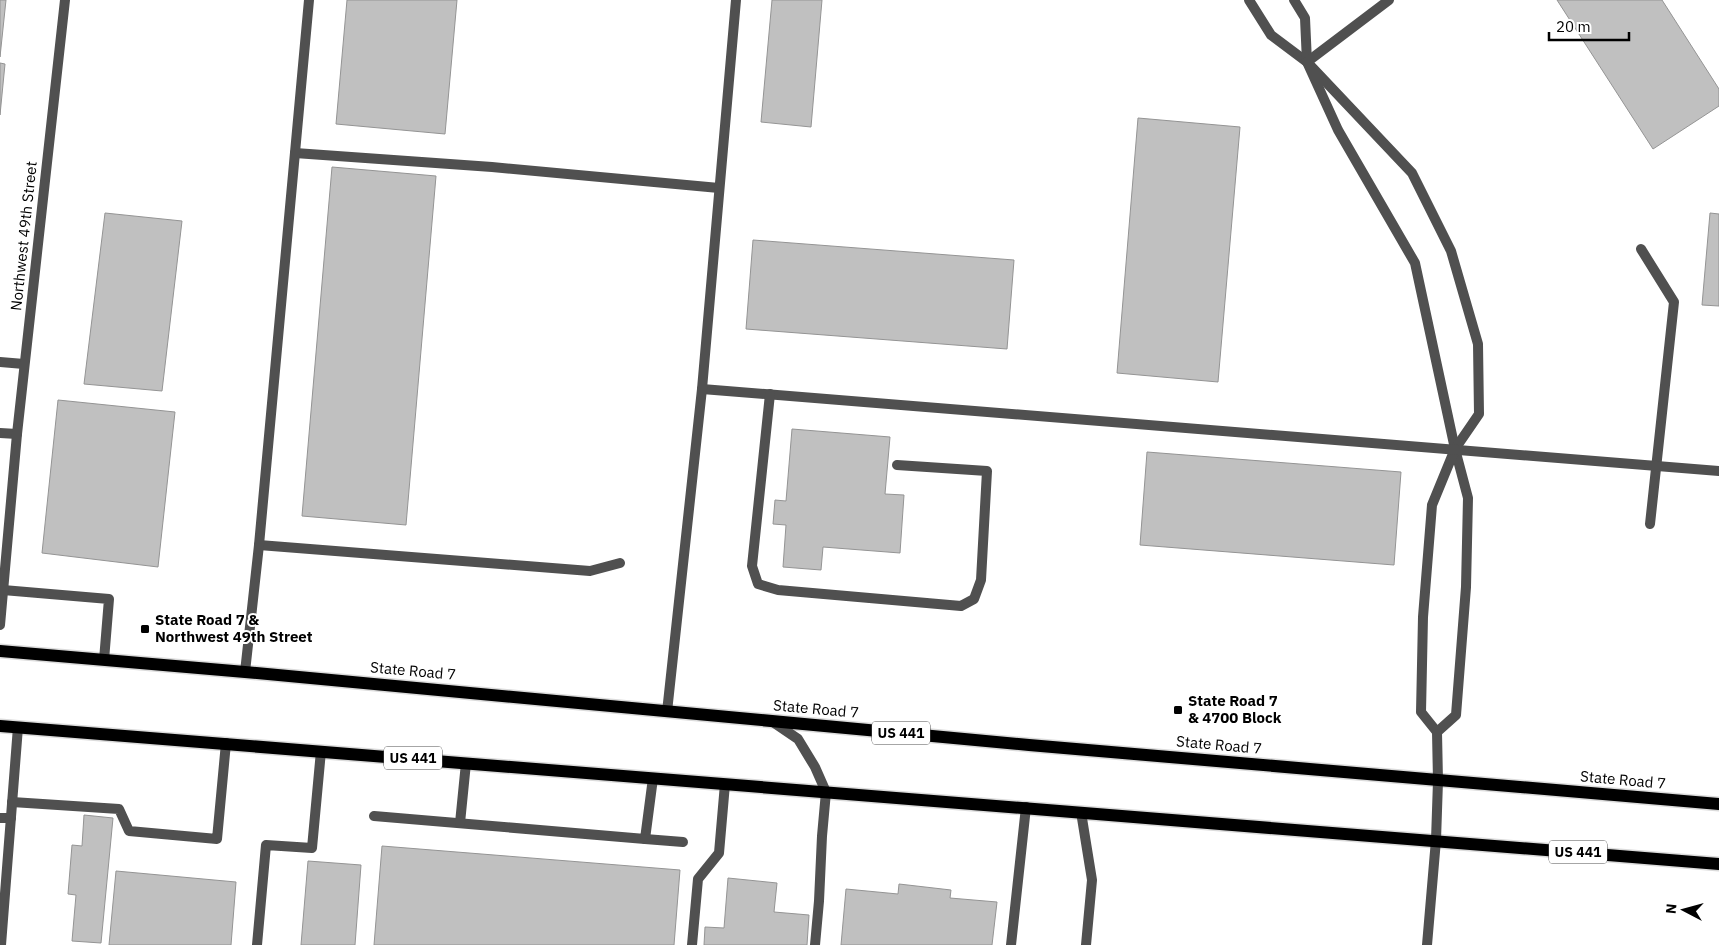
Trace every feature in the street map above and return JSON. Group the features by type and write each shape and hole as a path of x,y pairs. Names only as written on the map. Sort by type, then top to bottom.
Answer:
{"main road":[{"name":"State Road 7","path":"0,651 773,722 1719,804"},
{"name":"US 441","path":"0,726 1719,864"}],"street":[{"name":"Northwest 49th Street","path":"0,625 3,590 4,525 17,434 65,0"},
{"path":"244,672 259,545 309,0"},
{"path":"667,712 702,388 736,0"},
{"path":"1249,0 1271,36 1307,62 1412,174 1451,251 1478,344 1479,414 1455,449 1432,505 1423,617 1421,712 1437,732 1438,781 1436,840 1427,945"},
{"path":"1294,0 1305,18 1307,62 1338,130 1415,263 1455,449 1468,498 1466,587 1456,715 1437,732"},
{"path":"1307,62 1389,0"},
{"path":"295,154 492,167 719,188"},
{"path":"1641,249 1674,302 1650,524"},
{"path":"0,362 24,364"},
{"path":"702,388 1719,471"},
{"path":"770,394 752,566 758,584 778,590 961,606 974,599 982,580 987,471 897,465"},
{"path":"0,433 17,434"},
{"path":"259,545 590,571 620,563"},
{"path":"3,590 109,599 104,660"},
{"path":"773,722 798,740 815,767 826,792 815,945"},
{"path":"1,943 5,818 12,802 18,727"},
{"path":"12,802 118,809 129,831 217,839 226,743"},
{"path":"257,945 266,845 312,848 321,751"},
{"path":"460,824 466,762"},
{"path":"645,839 654,778"},
{"path":"692,945 698,880 719,853 725,784"},
{"path":"1011,945 1026,807"},
{"path":"1081,812 1092,880 1086,945"},
{"path":"374,816 683,842"}],"building":[{"path":"0,0 6,0 0,57"},
{"path":"347,0 457,0 445,134 336,124"},
{"path":"772,0 822,0 811,127 761,122"},
{"path":"1557,0 1662,0 1719,89 1719,106 1653,149"},
{"path":"0,63 5,64 0,115"},
{"path":"1138,118 1240,127 1218,382 1117,373"},
{"path":"332,167 436,176 406,525 302,516"},
{"path":"105,213 182,221 162,391 84,384"},
{"path":"1710,213 1719,214 1719,306 1702,305"},
{"path":"753,240 1014,260 1007,349 746,329"},
{"path":"58,400 175,412 158,567 42,553"},
{"path":"792,429 890,437 885,494 904,495 900,553 823,547 821,570 783,567 786,525 773,524 775,500 786,501"},
{"path":"1147,452 1401,472 1394,565 1140,545"},
{"path":"84,815 113,818 101,943 72,941 76,895 68,894 72,845 82,846"},
{"path":"382,846 680,870 674,945 374,945"},
{"path":"308,861 361,865 355,945 301,945"},
{"path":"116,871 236,882 231,945 109,945"},
{"path":"728,878 777,883 774,912 809,915 807,945 704,945 705,927 724,928"},
{"path":"899,884 951,890 950,898 997,902 992,945 841,945 846,889 898,894"}],"place":[{"name":"State Road 7 & Northwest 49th Street","path":"145,629"},
{"name":"State Road 7 & 4700 Block","path":"1178,710"}]}
